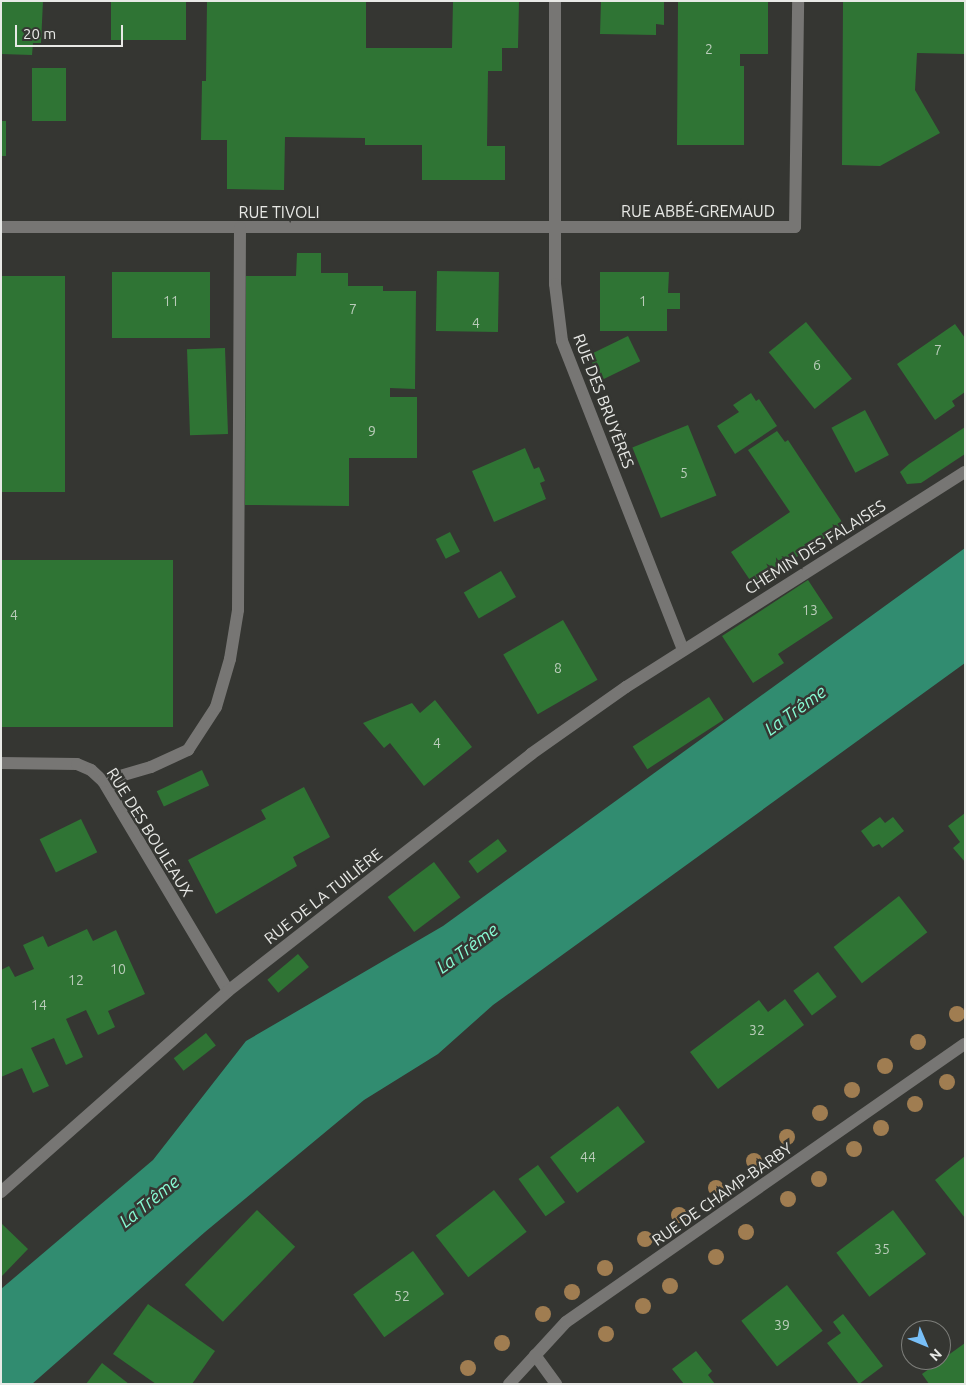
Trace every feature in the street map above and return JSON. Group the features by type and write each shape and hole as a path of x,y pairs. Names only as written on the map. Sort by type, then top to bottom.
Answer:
{"street":[{"name":"RUE DES BRUYÈRES","path":"555,1 555,284 562,341 683,650"},
{"name":"RUE ABBÉ-GREMAUD","path":"556,228 795,227 798,1"},
{"name":"RUE TIVOLI","path":"1,226 556,228"},
{"path":"103,781 151,767 188,750 216,707 230,660 238,610 240,228"},
{"name":"CHEMIN DES FALAISES","path":"683,650 965,472"},
{"name":"RUE DE LA TUILIÈRE","path":"1,1192 228,991 531,754 683,650"},
{"name":"RUE DES BOULEAUX","path":"1,763 77,764 91,770 103,781 228,991"},
{"name":"RUE DE CHAMP-BARBY","path":"509,1384 566,1322 965,1044"},
{"path":"535,1355 556,1384"}],"water":[{"name":"La Trême","path":"965,548 965,663 493,1005 438,1054 364,1100 205,1232 32,1384 1,1384 1,1289 153,1160 246,1041 443,926"}],"building":[{"path":"1,1 43,1 41,43 33,43 32,55 1,54"},
{"path":"111,1 186,1 186,40 111,40"},
{"path":"207,1 366,1 366,48 452,48 453,1 519,1 518,48 502,48 502,71 488,71 487,146 505,146 505,180 422,180 422,145 365,145 365,138 285,137 284,190 227,189 227,140 201,140 202,81 206,81"},
{"path":"601,1 664,1 664,25 656,24 656,35 600,34"},
{"path":"678,1 768,1 768,54 740,54 740,66 744,66 744,145 677,145"},
{"path":"843,1 965,1 965,54 917,53 915,90 940,133 880,166 842,165"},
{"path":"32,68 66,68 66,121 32,121"},
{"path":"1,121 6,121 6,156 1,156"},
{"path":"297,253 321,253 321,273 348,273 348,286 383,286 383,291 416,291 415,389 390,388 390,397 417,397 417,458 349,458 349,506 245,505 246,276 296,276"},
{"path":"437,271 499,272 498,332 436,331"},
{"path":"112,272 210,272 210,338 112,338"},
{"path":"600,272 669,272 668,293 680,293 680,309 667,309 667,331 600,331"},
{"path":"1,276 65,276 65,492 1,492"},
{"path":"806,322 852,379 815,409 769,352"},
{"path":"955,324 965,338 965,392 952,401 955,406 935,420 897,364"},
{"path":"628,336 640,361 601,380 588,355"},
{"path":"225,348 228,434 190,435 187,349"},
{"path":"751,393 756,401 759,399 777,426 735,454 717,426 739,412 733,405"},
{"path":"865,410 889,455 855,473 831,428"},
{"path":"688,425 716,495 661,518 632,447"},
{"path":"965,427 965,454 921,483 907,484 900,472"},
{"path":"777,431 785,442 788,440 844,525 754,586 731,552 790,512 748,450"},
{"path":"525,448 534,469 539,467 545,481 540,483 546,499 494,522 472,471"},
{"path":"450,532 460,552 446,559 436,539"},
{"path":"1,560 173,560 173,727 1,727"},
{"path":"501,571 516,597 479,618 464,592"},
{"path":"808,580 833,618 778,654 784,663 753,683 722,636"},
{"path":"563,620 598,680 538,714 503,654"},
{"path":"709,697 724,720 647,769 633,747"},
{"path":"435,700 472,747 424,786 390,743 384,748 363,723 412,703 420,713"},
{"path":"202,770 209,785 164,807 157,791"},
{"path":"304,787 330,837 293,857 297,866 216,914 188,860 266,819 261,810"},
{"path":"965,813 965,862 953,848 960,842 948,826"},
{"path":"880,817 885,823 893,817 904,831 882,848 879,844 873,847 861,831"},
{"path":"81,819 97,852 56,872 40,839"},
{"path":"498,839 507,851 477,873 468,861"},
{"path":"434,862 460,897 414,932 388,897"},
{"path":"899,896 927,932 862,983 834,947"},
{"path":"87,929 93,941 116,930 145,994 108,1011 115,1027 98,1035 86,1010 66,1019 83,1057 66,1065 54,1038 31,1048 49,1086 33,1093 22,1068 1,1077 1,970 9,966 15,977 34,969 23,945 43,936 48,947"},
{"path":"298,954 309,967 278,993 267,980"},
{"path":"818,972 837,997 812,1015 793,991"},
{"path":"785,999 804,1025 718,1089 690,1052 759,1000 768,1012"},
{"path":"206,1033 216,1046 184,1071 174,1058"},
{"path":"618,1106 645,1142 577,1193 550,1157"},
{"path":"965,1156 965,1218 935,1180"},
{"path":"538,1165 565,1202 546,1216 519,1179"},
{"path":"494,1190 527,1232 468,1277 436,1236"},
{"path":"257,1210 295,1247 223,1322 185,1285"},
{"path":"893,1210 926,1254 869,1297 836,1253"},
{"path":"1,1223 28,1249 1,1277"},
{"path":"413,1251 444,1294 384,1337 353,1294"},
{"path":"787,1285 823,1331 777,1366 741,1321"},
{"path":"148,1304 215,1351 192,1384 156,1384 113,1354"},
{"path":"843,1314 883,1366 859,1384 827,1343 841,1333 833,1322"},
{"path":"965,1343 965,1384 929,1384 922,1374 928,1370 951,1370 951,1353"},
{"path":"696,1351 712,1371 708,1375 715,1384 684,1384 672,1369"},
{"path":"102,1363 129,1384 86,1384"}]}
